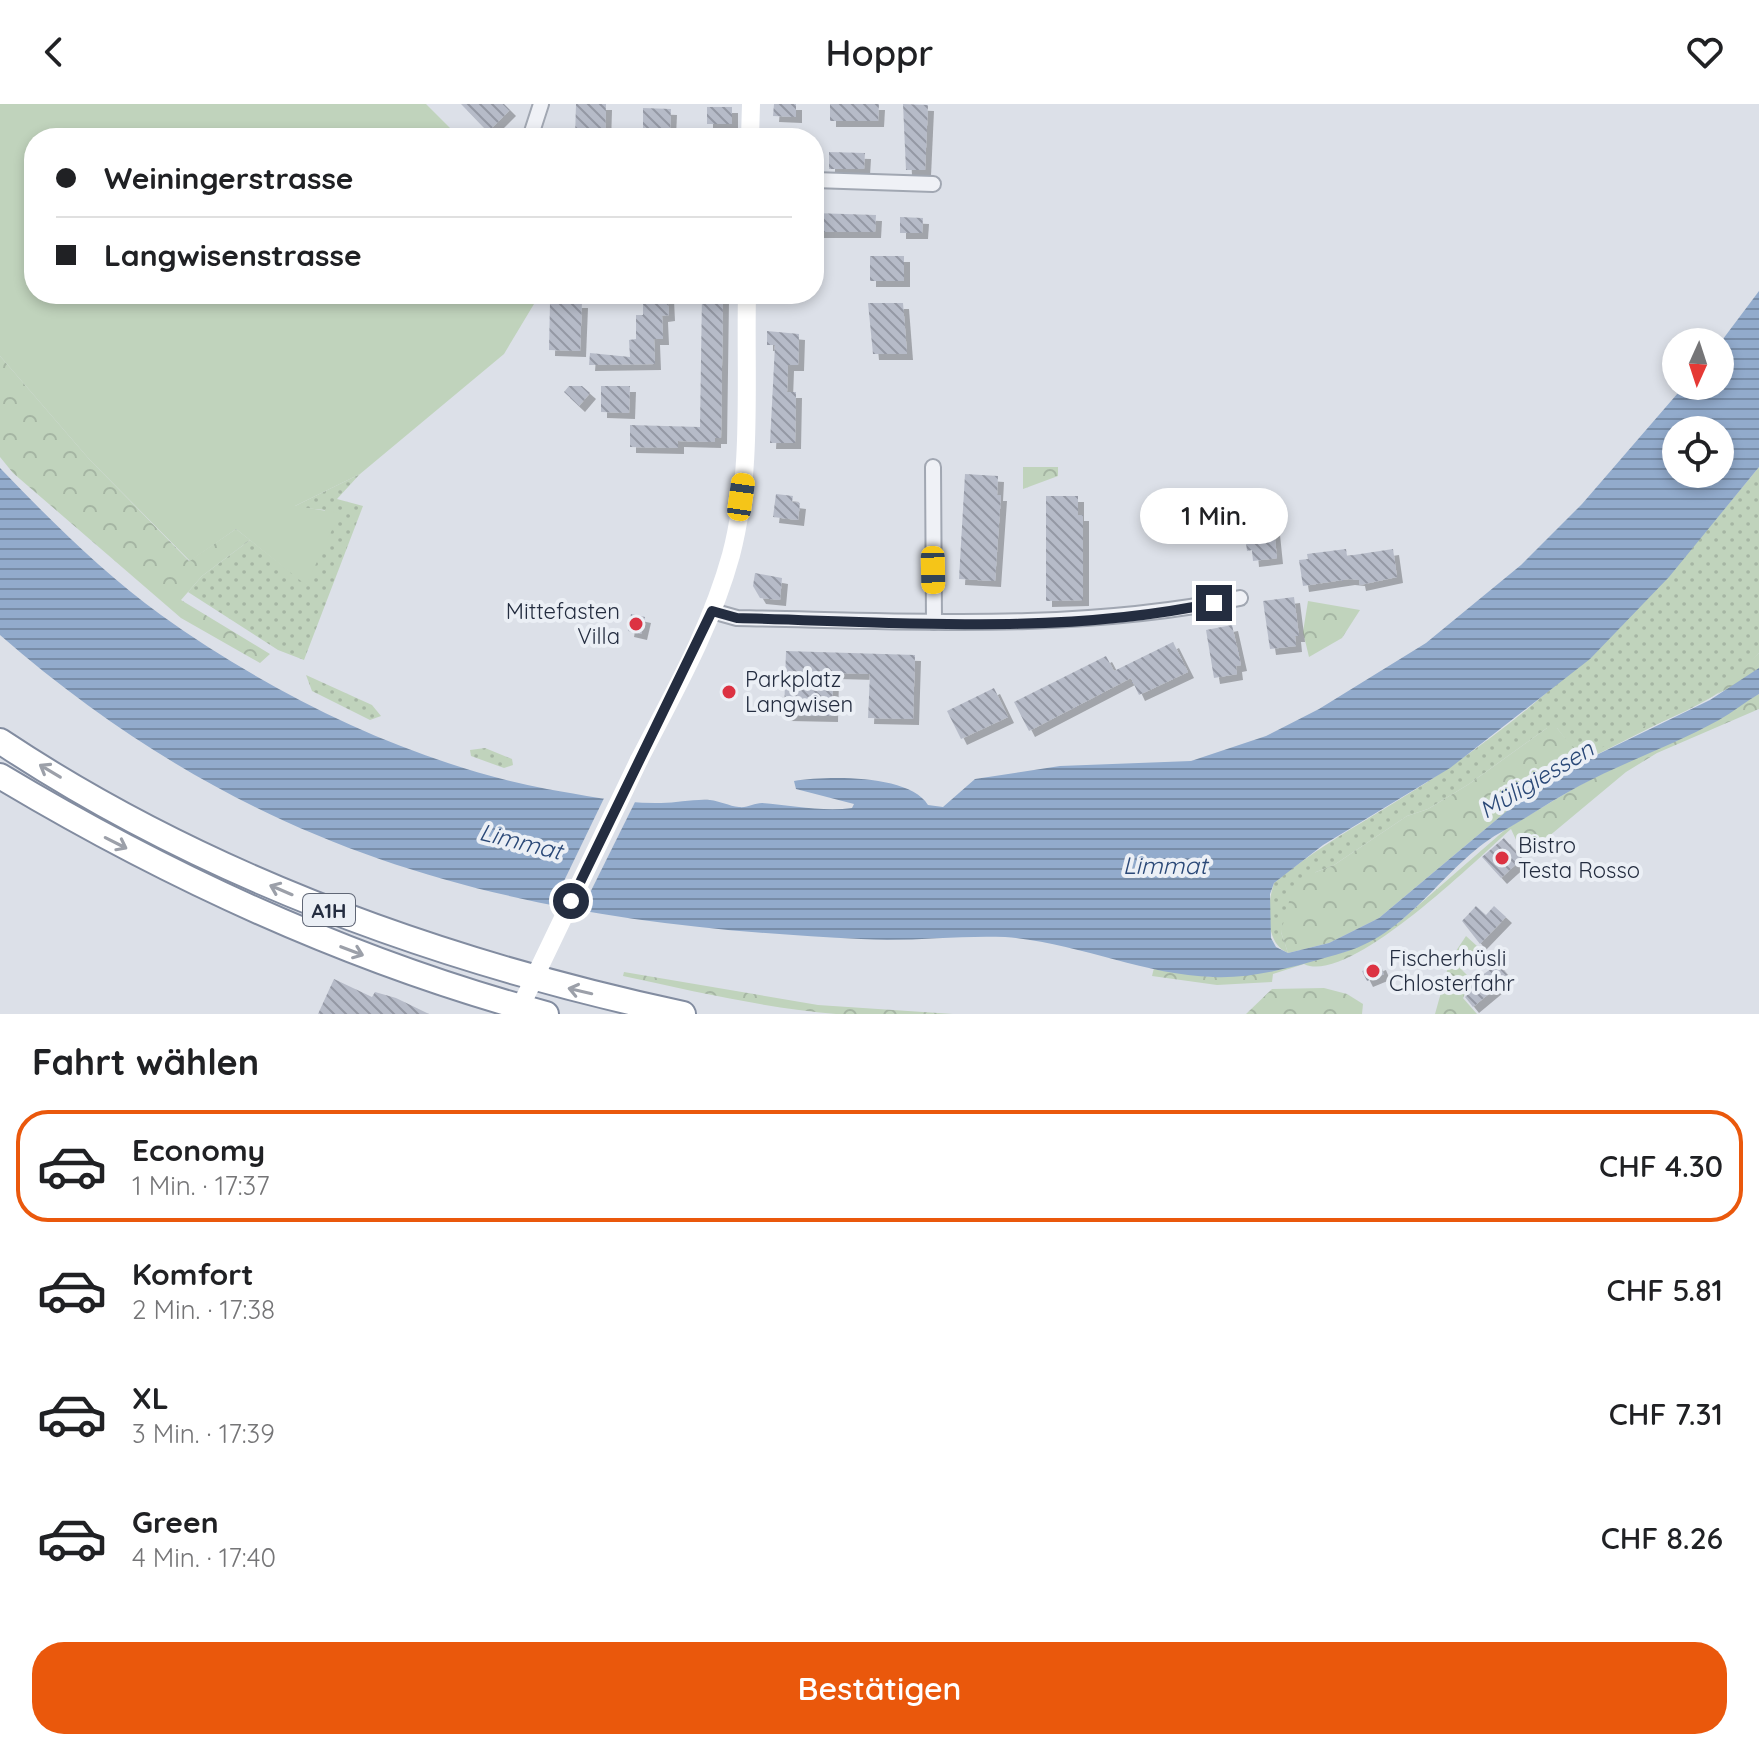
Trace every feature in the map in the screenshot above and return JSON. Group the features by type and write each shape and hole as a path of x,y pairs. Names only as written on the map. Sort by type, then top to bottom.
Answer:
{"highway":[{"name":"A1H","path":"0,741 170,838 335,912 508,972 683,1014"},
{"name":"A1H","path":"0,776 102,836 268,917 414,974 546,1014"}],"main road":[{"path":"750,128 751,104"},
{"path":"517,1014 712,611 737,525 744,475 747,304"}],"street":[{"path":"533,128 541,104"},
{"path":"824,180 933,184"},
{"path":"933,467 934,622"},
{"path":"712,611 737,618 934,622 1101,619 1175,612 1240,598"}],"green space":[{"path":"0,104 426,104 450,128 24,128 24,304 534,304 504,354 360,474 295,506 340,513 306,585 236,529 190,561 89,459 0,356"},
{"path":"0,356 89,459 189,561 236,529 250,540 202,576 181,600 270,654 260,663 181,618 13,473 0,457"},
{"path":"1023,467 1058,467 1058,476 1023,489"},
{"path":"1759,467 1759,653 1735,680 1702,703 1581,760 1557,728 1547,728 1469,784 1428,809 1407,816 1334,865 1316,872 1281,932 1288,953 1280,948 1269,922 1274,883 1317,851 1451,766 1539,699 1653,591"},
{"path":"360,474 337,499 363,506 304,660 278,650 188,592 202,576 250,540 306,584 325,510 293,507"},
{"path":"1308,601 1360,610 1342,638 1309,657 1303,632"},
{"path":"1759,653 1759,668 1741,682 1580,763 1520,800 1379,918 1329,943 1288,953 1281,932 1291,894 1316,872 1334,865 1407,816 1428,809 1469,784 1547,728 1557,728 1582,759 1620,737 1717,694"},
{"path":"306,675 372,705 381,716 370,720 312,691"},
{"path":"1759,694 1759,709 1657,753 1626,772 1524,857 1511,829 1412,916 1351,956 1324,966 1304,964 1273,974 1272,982 1217,985 1152,976 1154,968 1211,977 1230,976 1285,968 1347,951 1398,923 1506,829 1578,786"},
{"path":"485,748 512,759 513,765 504,768 471,756 470,750"},
{"path":"1466,936 1477,946 1462,970 1471,979 1463,998 1477,1014 1435,1014 1450,960"},
{"path":"624,972 818,1005 953,1014 836,1014 809,1011 623,976"},
{"path":"1324,988 1347,994 1363,1004 1362,1014 1246,1014 1272,989"}],"water":[{"name":"Limmat","path":"1759,291 1759,467 1669,577 1590,659 1450,768 1323,845 1274,883 1270,894 1271,938 1276,947 1288,953 1329,943 1379,918 1520,800 1580,763 1710,700 1759,668 1759,694 1702,729 1570,791 1484,843 1410,913 1369,942 1297,966 1230,977 1161,971 1058,945 1005,937 879,940 738,931 621,917 509,896 402,866 298,827 198,776 98,713 0,635 0,468 118,582 204,644 296,698 345,722 445,762 547,789 633,802 710,800 739,807 762,803 818,809 852,808 854,804 796,789 794,781 846,778 904,787 928,805 943,807 975,779 1060,766 1191,761 1266,736 1319,709 1426,643 1521,565 1582,504 1672,400 1734,400 1734,328 1731,328"}],"pier":[{"path":"607,792 638,796 579,915 549,912"}],"building":[{"path":"461,104 504,104 510,110 492,128 484,128"},
{"path":"576,104 606,104 605,128 575,128"},
{"path":"774,104 796,104 796,117 773,116"},
{"path":"830,104 879,104 878,121 830,121"},
{"path":"903,104 928,105 925,170 906,170"},
{"path":"707,107 732,107 732,124 707,124"},
{"path":"643,108 671,109 670,128 643,128"},
{"path":"829,152 865,153 864,169 829,169"},
{"path":"824,213 876,215 875,232 824,232"},
{"path":"900,217 923,218 922,233 900,233"},
{"path":"870,256 904,256 904,281 870,281"},
{"path":"868,303 903,303 907,354 873,354"},
{"path":"550,304 582,304 580,351 549,350"},
{"path":"643,304 668,304 669,315 662,316 663,339 654,339 655,364 589,365 590,353 630,357 629,340 636,339 636,315 643,315"},
{"path":"702,304 723,304 721,438 715,438 715,442 678,441 678,448 630,447 630,425 700,427"},
{"path":"767,331 799,334 798,365 788,365 787,392 796,392 795,443 770,443 775,345 767,345"},
{"path":"569,386 582,386 590,393 579,406 564,392"},
{"path":"601,386 630,386 629,413 601,412"},
{"path":"965,474 998,476 997,495 1001,495 995,581 959,579"},
{"path":"776,494 793,496 792,502 800,503 798,520 773,517"},
{"path":"1046,496 1078,496 1078,515 1083,515 1083,600 1046,601"},
{"path":"1267,507 1268,519 1273,519 1277,558 1253,561 1252,550 1247,551 1242,510"},
{"path":"1346,549 1347,556 1393,549 1397,577 1360,585 1359,580 1349,579 1303,586 1299,560 1308,559 1307,554"},
{"path":"755,573 782,578 780,600 760,598 753,586"},
{"path":"1294,597 1299,636 1295,636 1296,646 1270,649 1263,601"},
{"name":"Mittefasten Villa","path":"631,614 645,617 641,634 628,631"},
{"path":"1232,625 1241,665 1236,666 1237,674 1214,678 1206,630"},
{"path":"1173,642 1188,672 1139,695 1131,678 1029,731 1014,702 1106,656 1114,671"},
{"path":"786,651 915,655 913,719 868,718 870,674 833,673 832,716 784,715"},
{"path":"994,688 1008,717 961,739 947,711"},
{"name":"Bistro Testa Rosso","path":"1504,838 1522,859 1501,878 1482,857"},
{"path":"1476,906 1486,915 1494,906 1506,917 1480,944 1462,921"},
{"name":"Fischerhüsli Chlosterfahr","path":"1380,964 1384,974 1367,981 1362,971"},
{"path":"1498,964 1509,977 1473,1007 1465,997 1473,990 1468,985"},
{"path":"334,979 372,997 375,992 396,998 429,1014 318,1014"}],"place":[{"name":"Mittefasten Villa","path":"636,624"},
{"name":"Parkplatz Langwisen","path":"729,692"},
{"name":"Bistro Testa Rosso","path":"1502,858"},
{"name":"Fischerhüsli Chlosterfahr","path":"1373,971"}],"route":[{"path":"571,901 712,611 737,618 1026,623 1175,612 1214,603"}],"water label":[{"name":"Müligiessen","path":"1536,779"}]}
